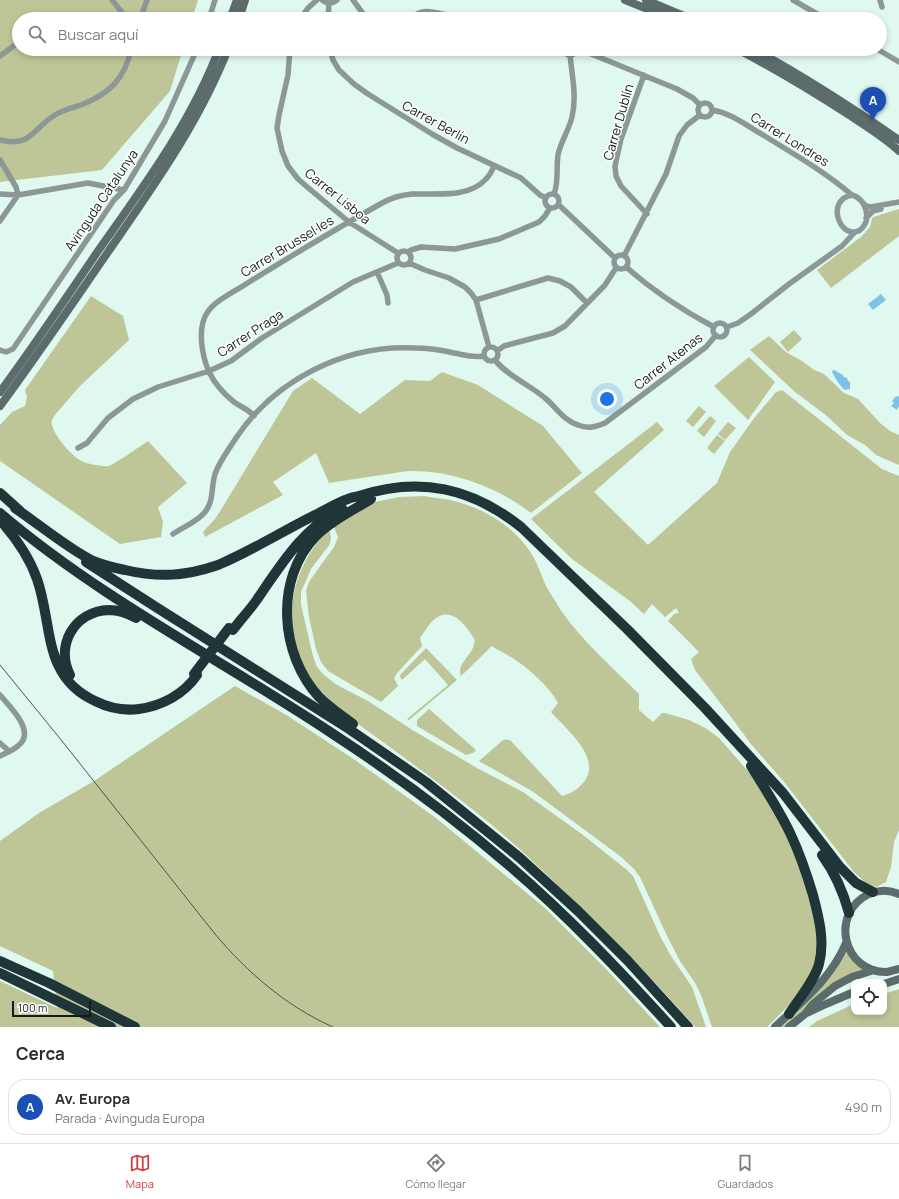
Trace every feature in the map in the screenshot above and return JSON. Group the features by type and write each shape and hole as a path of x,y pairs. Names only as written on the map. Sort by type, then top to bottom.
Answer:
{"highway":[{"path":"15,508 72,548 94,561 114,568 137,573 168,576 200,572 218,565 349,498 382,489 402,486 440,488 454,491 476,499 495,508 510,518 532,537 627,629 705,708 783,793 840,867 856,883 873,892"},
{"path":"231,629 255,602 290,552 320,522 337,510 359,501 397,492 410,491 437,493 471,502 488,509 508,521 528,538 733,745 785,805 825,858 834,872 849,912"},
{"path":"0,494 15,508 95,568 309,703 426,782 520,858"},
{"path":"0,520 22,547 37,579 54,657 64,676 81,694 101,704 116,709 145,709 175,697 190,684 278,563 303,533 322,517 358,496"},
{"path":"371,499 343,514 311,541 298,564 289,589 287,607 289,637 297,663 309,684 319,697 329,706 492,831 578,911 628,961 688,1027"},
{"path":"0,513 71,568 116,599 329,731 436,806 502,859 548,901 619,970 671,1027"},
{"path":"164,629 145,623 130,615 118,611 102,610 90,614 84,617 74,627 67,639 64,657 67,670 74,682 87,694 102,701 126,706 145,706 163,700 180,689 196,675"},
{"path":"751,766 784,821 796,848 807,875 820,929 821,953 817,970 789,1014"},
{"path":"0,955 20,964 49,983"},
{"path":"0,961 49,983 135,1027"},
{"path":"0,973 111,1027"}],"main road":[{"path":"233,12 237,0"},
{"path":"241,12 245,0"},
{"path":"625,0 655,12"},
{"path":"646,0 674,12"},
{"path":"0,392 173,142 196,99 216,56"},
{"path":"0,406 178,149 212,87 225,56"},
{"path":"750,56 820,96 899,151"},
{"path":"766,56 831,94 899,140"},
{"path":"899,894 883,891 873,892 863,897 849,912 845,922 844,933 846,944 852,955 862,964 874,970 887,972 899,969"},
{"path":"775,1027 827,977 841,956 846,944"},
{"path":"789,1027 805,1014 813,1004 836,986 852,977 874,970"},
{"path":"887,983 899,979"},
{"path":"805,1014 851,993"}],"street":[{"path":"112,0 121,12"},
{"path":"143,12 147,0"},
{"path":"211,12 215,0"},
{"path":"305,12 317,0"},
{"path":"322,0 329,3 337,0"},
{"path":"353,0 362,12"},
{"path":"793,0 814,12"},
{"path":"880,0 882,6"},
{"path":"328,12 329,3"},
{"path":"0,56 12,47"},
{"path":"887,55 899,62"},
{"path":"0,140 10,142 23,140 34,134 41,126 56,114 82,104 106,91 117,82 124,72 129,56"},
{"name":"Avinguda Catalunya","path":"0,350 6,352 13,349 114,200 124,190 165,121 194,56"},
{"name":"Carrer Lisboa","path":"289,56 288,75 277,128 282,151 288,166 298,179 349,222 398,253"},
{"name":"Carrer Berlín","path":"332,56 339,70 368,94 432,134 494,166 521,178 546,198"},
{"path":"554,194 557,184 558,155 573,111 574,89 570,56"},
{"path":"596,56 685,93 700,105"},
{"name":"Carrer Dublín","path":"644,75 632,107 615,166 616,176 621,186 646,214"},
{"path":"700,105 707,103 711,106 712,110 708,116 704,117 700,115"},
{"path":"700,105 698,111 700,115"},
{"name":"Carrer Londres","path":"712,110 731,116 780,145 832,179 852,195"},
{"path":"624,256 670,165 679,136 687,125 700,115"},
{"path":"0,160 16,186 18,195 0,221"},
{"name":"Carrer Brussel·les","path":"254,416 223,392 209,371 203,350 202,339 204,320 210,309 219,301 273,267 382,203 394,197 412,194 451,194 474,188 486,180 494,166"},
{"path":"0,194 18,195 88,182 124,190"},
{"path":"550,208 546,205 546,198 549,195 554,194"},
{"path":"554,194 559,199 559,205 615,258"},
{"path":"727,327 738,323 751,314 789,284 842,246 855,232 864,226 866,210 859,198 852,195 844,197 841,200 838,204 837,210 842,226 847,231 855,232"},
{"path":"863,203 866,206 871,207 899,202"},
{"path":"408,252 411,258 409,263 404,266 398,263 396,258 398,253 402,251 408,252 421,247 455,249 498,239 538,222 545,216 550,208 554,208 559,205"},
{"path":"866,218 873,211 899,206"},
{"path":"615,258 620,255 624,256"},
{"path":"624,256 628,262 626,267"},
{"path":"497,351 504,346 544,336 565,326 608,281 616,268 614,264 615,258"},
{"name":"Carrer Praga","path":"78,448 87,443 108,418 133,399 164,385 209,371 231,361 262,338 353,282 398,263"},
{"path":"409,263 458,282 472,293 476,300 488,347 485,350 485,359 489,361 495,360 498,355 497,351"},
{"path":"616,268 621,269 626,267"},
{"path":"626,267 643,282 669,300 714,326"},
{"path":"377,272 387,295 388,303"},
{"path":"476,300 548,278 565,283 587,303"},
{"path":"720,322 727,327 726,333 723,336 719,337 713,332 714,326 720,322"},
{"name":"Carrer Atenas","path":"495,360 501,367 545,398 572,423 584,427 590,427 605,423 703,349 716,335"},
{"path":"488,347 497,351"},
{"path":"173,534 181,528 193,523 207,509 212,497 216,471 236,438 254,416 278,393 304,375 318,367 352,355 387,348 413,348 448,352 472,357 484,356"},
{"path":"0,384 14,373"},
{"path":"0,695 19,717 24,726 24,738 20,744 0,756"},
{"path":"0,743 10,751"}],"green space":[{"path":"0,0 198,0 194,12 12,12 12,56 181,56 170,91 102,170 0,182"},
{"path":"899,209 899,236 831,288 817,270 861,237 870,227 873,217"},
{"path":"91,296 123,316 129,340 80,386 54,416 52,425 61,441 70,452 80,460 89,464 107,466 112,465 148,441 187,483 158,507 163,522 161,537 120,544 0,461 0,425 12,412 25,406 27,397 25,390"},
{"path":"794,330 802,339 788,352 780,342"},
{"path":"769,336 786,352 814,370 824,374 844,393 858,399 880,423 890,431 899,435 899,465 876,455 865,445 847,435 827,416 795,392 750,350"},
{"path":"749,357 775,382 748,420 714,386"},
{"path":"442,372 478,385 543,426 582,473 531,513 490,488 459,477 427,471 407,471 329,483 316,453 273,482 283,495 205,537 203,532 219,513 293,391 312,378 360,414 405,380 430,381"},
{"path":"782,390 882,469 899,476 899,830 894,842 891,867 886,882 876,887 865,882 854,872 785,783 751,744 695,670 691,659 699,652 668,621 674,614 679,613 676,608 665,617 652,604 644,614 630,601 572,559 531,519 657,422 664,430 594,492 648,545 717,483 730,452 755,417 776,392"},
{"path":"699,406 706,412 693,427 686,421"},
{"path":"710,416 716,421 704,437 697,431"},
{"path":"728,422 736,428 725,440 718,434"},
{"path":"717,435 725,441 714,454 707,448"},
{"path":"424,496 450,500 478,509 500,521 510,529 527,547 534,558 547,588 570,623 579,634 639,694 639,710 653,722 662,713 665,713 689,720 707,729 719,738 760,787 788,835 812,903 819,945 811,977 792,1002 767,1027 712,1027 701,995 695,983 680,961 640,877 634,869 620,856 532,791 479,761 502,741 507,740 511,741 562,796 578,788 583,783 588,774 589,764 586,754 573,736 551,712 558,703 549,690 531,671 492,646 461,676 461,667 472,650 475,640 464,624 454,616 448,615 442,615 436,618 429,625 420,638 422,646 394,678 398,686 381,702 328,671 321,662 316,649 309,617 306,591 309,582 334,547 338,537 333,525 375,502 400,497"},
{"path":"329,529 331,537 330,544 311,569 301,592 301,605 317,667 324,675 337,685 368,701 414,731 477,768 523,792 583,835 627,870 633,876 661,938 671,956 692,987 706,1027 695,1027 623,949 511,841 452,793 355,722 320,691 304,667 297,649 293,630 292,612 294,594 299,576 306,560 316,544"},
{"path":"426,648 457,680 409,720 407,719 448,685 425,659 402,680 400,677 400,675"},
{"path":"235,686 288,716 355,760 436,818 546,909 606,969 660,1027 0,1027 0,981 57,1008 53,971 0,946 0,841 39,813 94,781"},
{"path":"429,709 476,750 473,753 466,755 417,726 417,720"},
{"path":"847,952 853,962 863,969 841,980 812,1002 785,1027 779,1027 832,975"},
{"path":"899,989 899,1027 809,1027 817,1021 851,1005 851,1015 887,1015 887,993"}],"water":[{"path":"881,294 886,300 873,310 868,304"},
{"path":"834,370 847,378 850,382 850,389 845,390 841,387 832,371"},
{"path":"899,396 899,406 897,410 891,406 894,403 892,401 895,397"}],"tram line":[{"path":"0,665 215,934 254,975 284,999 316,1019 333,1027"}],"place":[{"name":"Av. Europa","path":"873,120"}]}
